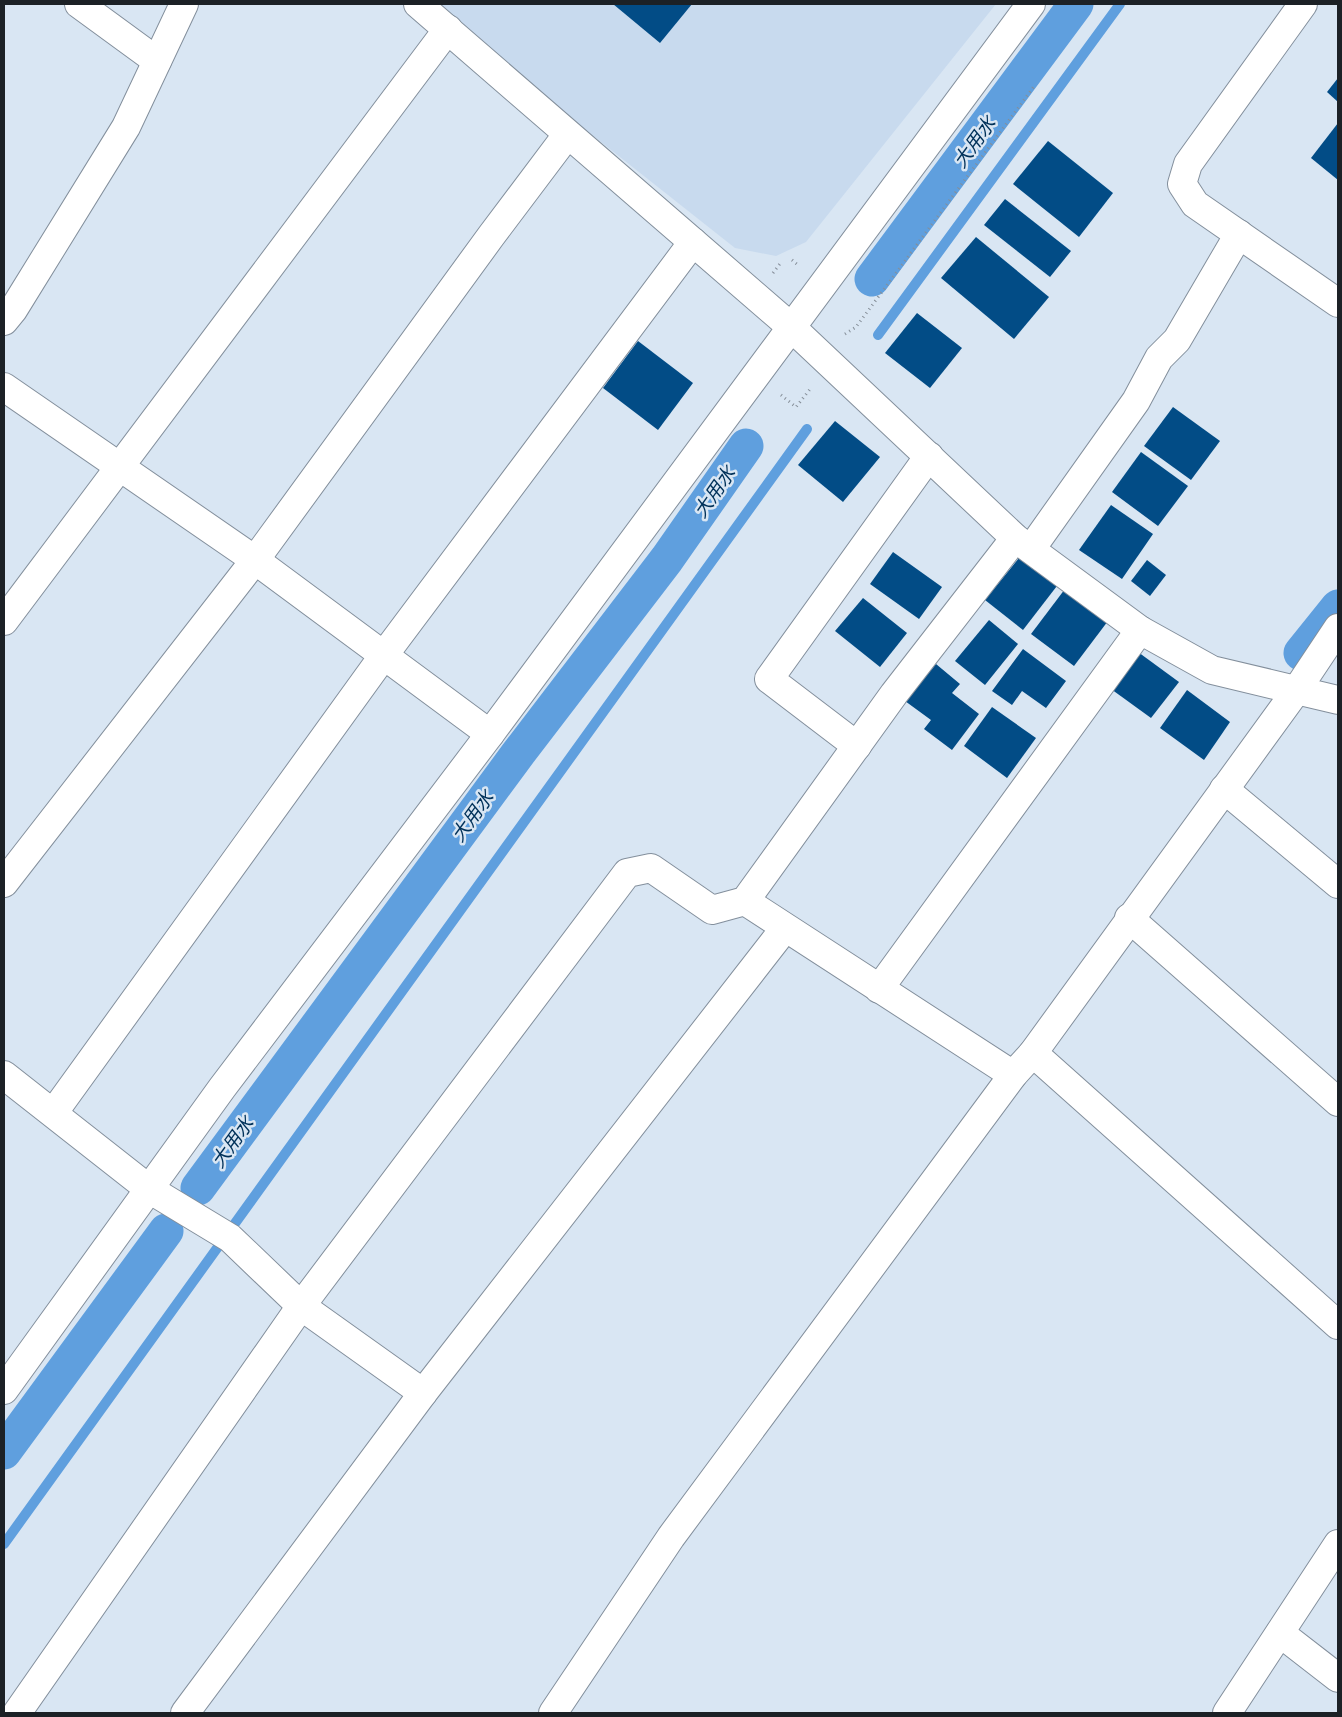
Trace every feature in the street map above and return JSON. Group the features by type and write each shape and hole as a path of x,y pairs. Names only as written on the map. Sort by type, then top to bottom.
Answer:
{"street":[{"path":"80,4 157,61"},
{"path":"4,321 13,310 126,127 184,4"},
{"path":"4,1390 222,1088 490,734 1030,4"},
{"path":"1303,4 1188,164 1182,184 1195,204 1338,303"},
{"path":"4,621 120,467 432,12 567,135 790,326 1023,543 1140,630 1212,670 1338,700"},
{"path":"4,883 255,560 567,135"},
{"path":"17,1713 301,1306 627,874 651,868 712,910 745,901 856,746 1023,543 1136,401 1159,358 1177,340 1239,234"},
{"path":"54,1112 384,655 693,242"},
{"path":"4,387 255,560 490,734"},
{"path":"856,746 769,679 929,456"},
{"path":"553,1713 671,1537 1013,1075 1033,1053 1296,690 1338,628"},
{"path":"879,989 1140,630"},
{"path":"1224,789 1338,884"},
{"path":"745,901 1013,1075"},
{"path":"1129,918 1338,1102"},
{"path":"184,1713 423,1394 785,928"},
{"path":"1033,1053 1338,1325"},
{"path":"4,1075 54,1112 149,1189 230,1238 301,1306 423,1394"},
{"path":"1228,1713 1338,1544"},
{"path":"1280,1633 1338,1678"}],"path":[{"path":"845,334 856,327 1035,85"}],"shaded area":[{"path":"439,4 996,4 806,242 776,256 735,248 434,10"}],"building":[{"path":"613,4 692,4 660,43"},
{"path":"1338,78 1338,102 1327,92"},
{"path":"1338,123 1338,180 1311,158"},
{"path":"1048,141 1113,193 1079,237 1013,184"},
{"path":"1005,199 1071,251 1050,277 984,225"},
{"path":"976,237 1049,297 1014,339 941,278"},
{"path":"917,313 962,348 930,388 885,353"},
{"path":"638,341 693,383 658,430 603,388"},
{"path":"1173,407 1220,441 1191,480 1144,446"},
{"path":"835,421 880,457 843,502 798,465"},
{"path":"1141,452 1188,486 1158,526 1112,492"},
{"path":"1111,505 1153,534 1122,579 1079,550"},
{"path":"893,552 942,587 919,619 870,584"},
{"path":"1023,553 1060,582 1023,630 985,600"},
{"path":"1147,560 1166,575 1150,596 1131,581"},
{"path":"1068,585 1111,617 1074,666 1031,634"},
{"path":"863,598 907,633 880,667 835,631"},
{"path":"989,620 1018,644 985,685 955,661"},
{"path":"1023,649 1066,681 1046,708 1022,691 1012,705 992,691"},
{"path":"1138,652 1179,682 1151,718 1111,689"},
{"path":"936,664 960,684 952,693 979,714 952,750 924,729 931,720 905,701"},
{"path":"1187,690 1230,722 1204,760 1160,728"},
{"path":"992,707 1036,738 1007,778 964,746"}],"waterway":[{"name":"大用水","path":"872,279 1076,4"},
{"path":"878,335 1120,4"},
{"path":"4,1544 807,429"},
{"name":"大用水","path":"198,1188 517,755 667,559 746,446"},
{"path":"1301,653 1338,607"},
{"name":"大用水","path":"4,1452 166,1231"}]}
